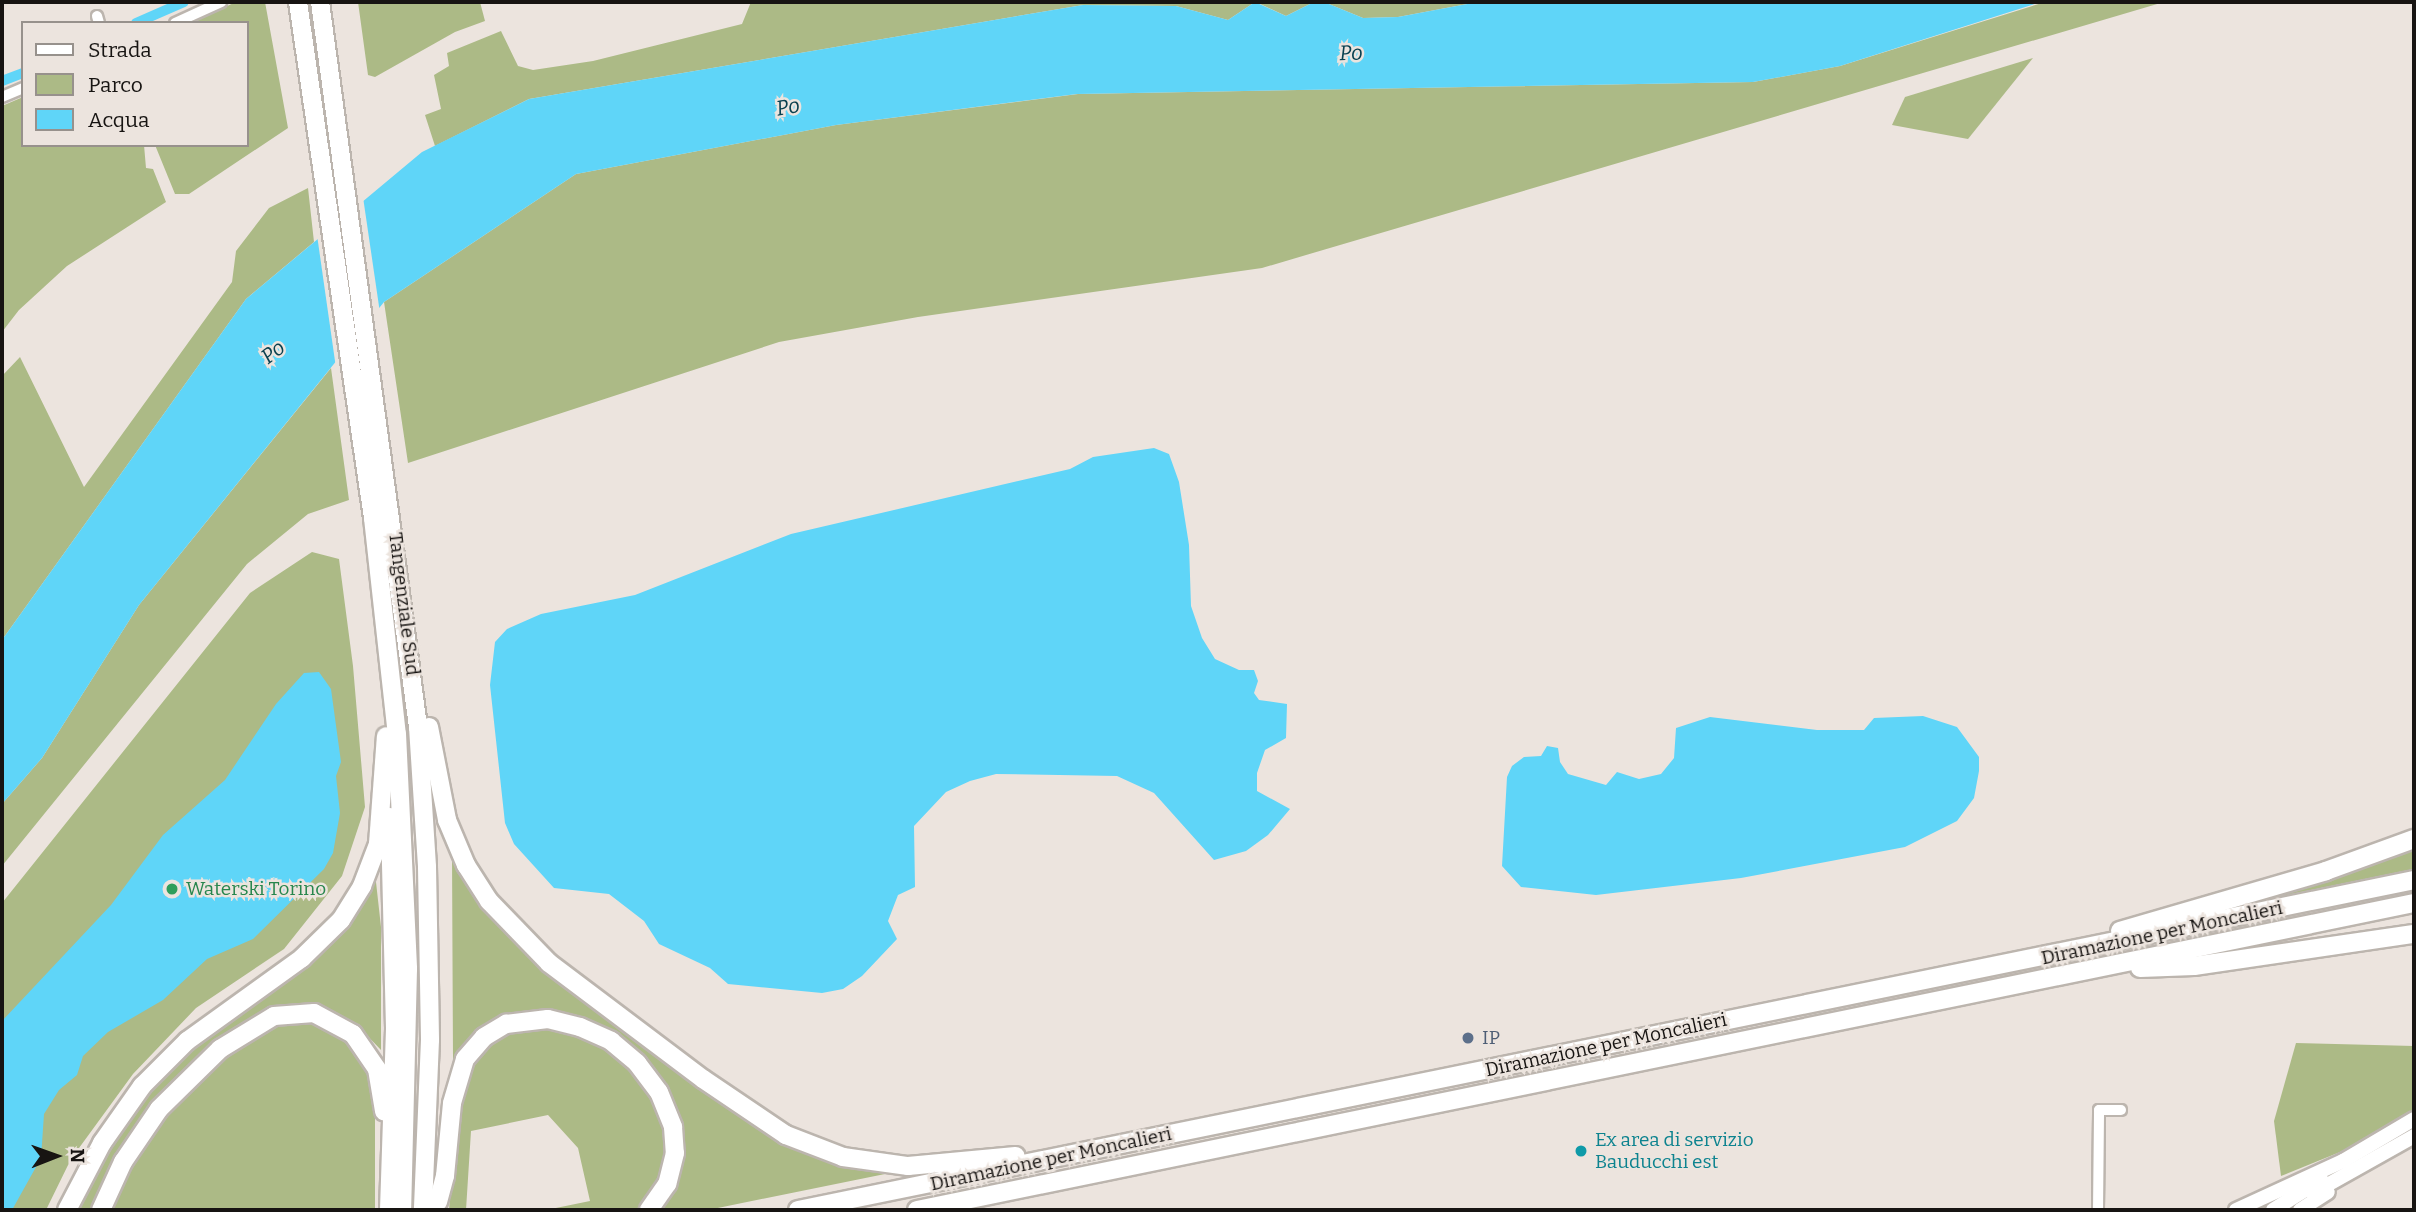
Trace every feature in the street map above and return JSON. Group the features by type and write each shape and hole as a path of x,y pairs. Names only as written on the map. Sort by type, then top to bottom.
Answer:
{"highway":[{"name":"Tangenziale Sud","path":"298,2 386,621 407,903 408,1041 402,1210"},
{"name":"Tangenziale Sud","path":"320,2 406,613 424,818 430,1040 439,1129 433,1207"},
{"path":"406,613 425,685 440,794 456,843 489,901 549,963 754,1116 815,1148 908,1166 1065,1156"},
{"path":"386,621 386,736 395,954 389,1210"},
{"path":"68,1210 102,1143 142,1086 187,1041 302,958 341,920 362,886 378,844 386,736"},
{"path":"2016,963 2300,879 2414,839"},
{"name":"Diramazione per Moncalieri","path":"798,1210 2414,880"},
{"name":"Diramazione per Moncalieri","path":"917,1210 2105,969 2414,903"},
{"path":"2105,969 2193,966 2414,934"},
{"path":"101,1210 123,1162 182,1083 252,1026 292,1012 314,1013 337,1023 360,1040 372,1058 383,1096 391,1183"},
{"path":"433,1207 445,1176 453,1095 465,1059 484,1037 506,1024 548,1019 580,1027 611,1041 637,1063 659,1092 673,1126 675,1153 667,1184 649,1210"},
{"path":"978,1210 1041,1184"}],"main road":[{"path":"2235,1210 2343,1161 2414,1119"},
{"path":"2273,1210 2414,1129"},
{"path":"2286,1210 2414,1136"},
{"path":"2300,1210 2414,1143"}],"street":[{"path":"179,21 221,2"},
{"path":"2,97 21,89"},
{"path":"2098,1210 2099,1110 2121,1110"}],"green space":[{"path":"236,2 265,2 288,128 189,194 175,194 156,147 248,147 248,21 194,21"},
{"path":"358,2 480,2 485,21 455,32 375,77 368,75"},
{"path":"751,2 1255,2 1228,20 1176,6 1083,5 529,99 435,146 425,115 441,109 434,75 449,66 447,53 501,31 518,66 533,70 593,61 742,24"},
{"path":"1256,2 1314,2 1286,16"},
{"path":"1324,2 1478,2 1398,17 1363,18"},
{"path":"2045,2 2164,2 1262,268 918,317 779,342 408,463 384,302 576,174 836,125 1078,94 1753,82 1840,66"},
{"path":"2033,58 1968,139 1892,125 1905,97"},
{"path":"21,98 21,147 144,147 146,168 153,169 166,202 67,266 19,310 2,332 2,106"},
{"path":"308,188 314,242 246,299 2,640 2,376 20,357 84,487 232,282 236,251 269,208"},
{"path":"331,368 349,500 308,514 247,564 2,866 2,804 42,758 139,605"},
{"name":"Waterski Torino","path":"312,552 339,559 353,666 365,807 342,876 284,949 196,1008 133,1074 71,1159 46,1210 2,1210 2,903 250,593"},
{"path":"2414,848 2414,869 2263,900 2412,849"},
{"path":"452,854 480,901 532,957 718,1099 771,1135 885,1174 708,1210 660,1210 677,1185 682,1161 674,1107 580,1019 535,1011 508,1015 481,1029 453,1061"},
{"path":"375,873 381,927 381,1050 356,1024 312,1005 285,1005 250,1019 204,1054 94,1210 76,1210 105,1152 146,1093 185,1053 316,959 339,933"},
{"path":"284,1020 319,1023 353,1044 368,1065 375,1088 375,1210 110,1210 129,1170 173,1106 210,1069"},
{"path":"550,1027 611,1050 645,1084 667,1127 666,1168 649,1199 637,1210 546,1210 590,1201 578,1148 548,1115 471,1131 466,1210 449,1210 455,1129 469,1066 482,1050 512,1030"},
{"path":"2296,1043 2414,1046 2414,1112 2345,1150 2281,1176 2274,1121"}],"water":[{"name":"Po","path":"1255,2 1286,16 1314,2 1324,2 1363,18 1398,17 1478,2 2041,2 1840,66 1753,82 1077,94 836,125 576,174 384,302 139,605 42,758 2,804 2,640 246,299 422,152 529,99 1083,5 1176,6 1228,20"},
{"path":"1154,448 1169,454 1179,482 1189,545 1191,606 1202,638 1215,659 1239,670 1254,670 1258,681 1254,693 1259,700 1287,704 1286,738 1265,750 1257,773 1257,791 1290,809 1268,835 1246,851 1214,860 1154,793 1117,776 996,774 970,781 946,792 914,826 915,887 898,895 888,921 897,939 862,976 843,989 822,993 728,984 710,968 659,944 644,921 609,894 554,888 514,844 505,823 490,685 495,642 507,629 541,614 635,595 791,534 1070,469 1093,457"},
{"path":"319,672 331,689 341,762 336,776 340,813 333,853 324,869 253,939 207,959 163,1000 108,1032 83,1056 77,1075 59,1090 44,1114 41,1158 12,1210 2,1210 2,1021 111,905 163,835 225,780 276,704 304,673"},
{"path":"1923,716 1957,727 1979,757 1979,771 1974,798 1957,821 1905,847 1741,878 1596,895 1521,887 1502,866 1507,777 1512,766 1524,757 1541,756 1547,746 1558,748 1560,762 1568,774 1606,785 1617,772 1639,779 1661,774 1674,758 1676,728 1710,717 1817,730 1864,730 1874,718"}],"pier":[{"path":"363,197 380,313 336,368 317,235"}],"waterway":[{"path":"141,21 184,2"},
{"path":"2,81 21,74"}],"place":[{"name":"Waterski Torino","path":"172,889"},
{"name":"IP","path":"1468,1038"},
{"name":"Ex area di servizio Bauducchi est","path":"1581,1151"}]}
